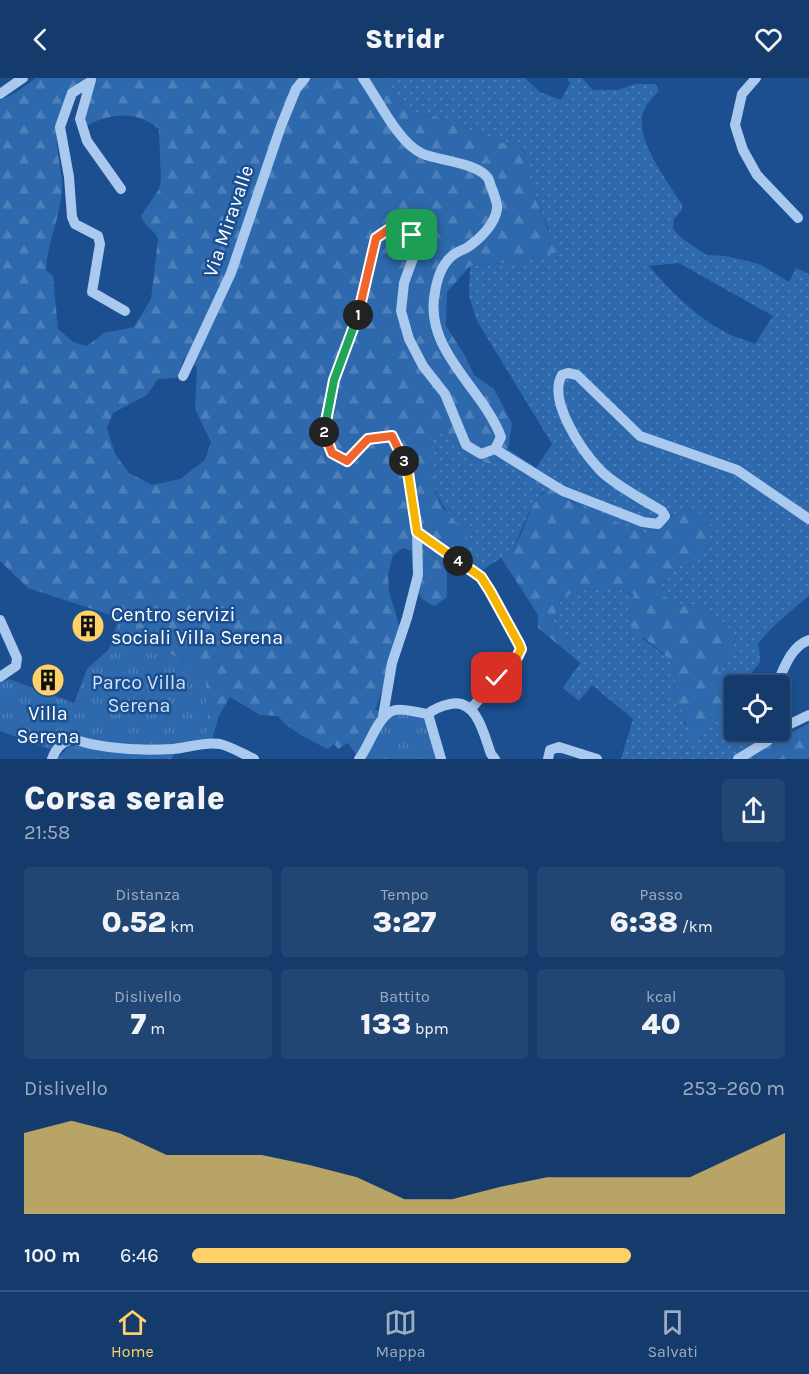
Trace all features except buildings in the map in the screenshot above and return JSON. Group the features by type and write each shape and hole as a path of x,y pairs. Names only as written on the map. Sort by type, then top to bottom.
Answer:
{"street":[{"path":"0,94 23,78"},
{"name":"Via Miravalle","path":"183,376 231,273 274,143 296,89 305,78"},
{"path":"359,759 383,716 392,663 418,575 417,532 407,466 392,436 368,439 347,461 332,453 323,429 334,380 357,320 376,238 395,225 412,235 413,258 404,283 401,310 409,339 423,366 445,394 465,445 481,454 495,449 501,437 495,422 465,381 436,333 433,302 438,276 452,256 482,236 493,220 498,207 488,178 466,164 420,152 398,134 363,78"},
{"path":"756,78 742,94 735,125 744,150 757,175 798,218"},
{"path":"92,80 80,119 87,141 121,189"},
{"path":"92,80 72,93 60,127 69,177 72,217 75,224 98,236 100,244 92,292 125,311"},
{"path":"495,449 562,491 643,522 658,524 661,522 665,516 662,511 601,471 577,439 561,408 558,382 562,375 568,373 577,375 640,436 737,470 809,519"},
{"path":"417,532 481,577 521,649 519,656 471,709"},
{"path":"0,620 17,658 16,666 0,677"},
{"path":"781,675 788,658 809,640"},
{"path":"383,716 396,709 428,714 438,707 454,703 462,704 477,716 495,759"},
{"path":"428,714 441,759"},
{"path":"738,759 766,742 786,726 809,715"},
{"path":"52,759 61,743 71,739 96,746 150,749 213,743 230,747 254,759"},
{"path":"548,759 550,750 559,747 597,759"}],"green space":[{"path":"36,78 389,78 396,98 410,115 437,117 524,151 531,186 557,252 523,261 470,266 447,292 446,326 474,375 494,389 512,423 508,449 501,460 490,464 469,457 450,436 434,433 432,475 434,488 445,510 466,530 467,546 450,561 447,573 447,597 435,606 421,597 417,591 411,551 403,548 393,555 388,574 389,591 402,635 375,710 375,722 360,744 348,743 338,749 334,744 328,749 295,731 278,716 260,715 230,697 219,716 212,739 209,741 205,677 159,646 137,640 135,623 28,588 0,561 0,100 15,93","holes":["83,89 86,126 104,118 133,116 159,129 161,179 159,189 141,216 158,239 151,299 134,327 104,333 87,346 73,342 58,329 53,276 46,270 62,188 57,130 64,114","184,358 197,367 195,409 211,442 205,460 180,479 152,485 129,473 115,454 107,428 113,413 147,395 158,379 177,378"]},
{"path":"389,78 525,78 540,92 561,100 570,83 567,78 582,78 593,90 617,90 636,84 655,84 659,91 644,110 643,132 653,158 682,204 682,210 674,219 673,229 706,255 726,256 759,264 789,282 796,268 809,274 809,595 775,625 757,645 760,662 750,675 718,672 718,667 732,648 736,637 718,618 699,607 678,603 659,593 659,581 672,571 673,514 645,534 585,510 567,497 543,492 528,514 511,554 481,571 456,551 452,520 438,497 432,481 430,465 434,432 450,436 469,457 490,464 501,460 508,449 536,468 552,444 477,321 469,296 470,266 523,261 549,230 531,186 524,151 437,117 410,115 396,98","holes":["679,263 773,316 755,344 721,330 687,306 649,266"]},
{"path":"552,489 585,510 645,534 669,517 685,511 702,514 711,521 710,539 692,558 659,581 659,592 678,603 705,609 724,622 736,636 732,648 718,667 718,672 735,674 724,675 724,711 720,711 701,734 693,736 681,710 674,701 676,676 670,660 629,625 628,608 634,595 619,589 601,589 586,590 562,597 553,620 559,635 573,641 567,652 538,628 538,615 502,559 517,543 535,502"},
{"path":"619,589 634,596 643,639 670,660 676,676 674,701 683,711 685,725 724,711 724,741 762,742 746,759 621,759 633,719 592,685 579,701 563,688 580,663 567,652 573,641 559,635 553,620 562,597 586,590"},
{"name":"Parco Villa Serena","path":"118,621 135,623 137,640 159,646 205,677 209,741 135,746 110,744 66,735 60,736 50,749 0,731 0,682 9,679 74,703 87,669 109,649"},
{"path":"375,710 426,716 437,759 359,759 348,743 360,744 375,722"},
{"path":"809,720 809,759 746,759 774,741 790,741 790,733 808,724"},
{"path":"70,745 89,749 174,754 172,759 57,759"}],"place":[{"name":"Centro servizi sociali Villa Serena","path":"88,626"},
{"name":"Villa Serena","path":"48,680"}],"route":[{"path":"412,235 395,225 376,238 357,320 334,380 323,429 332,453 347,461 368,439 392,436 407,466 417,532 481,577 519,644 521,649 519,656 497,678"}]}
